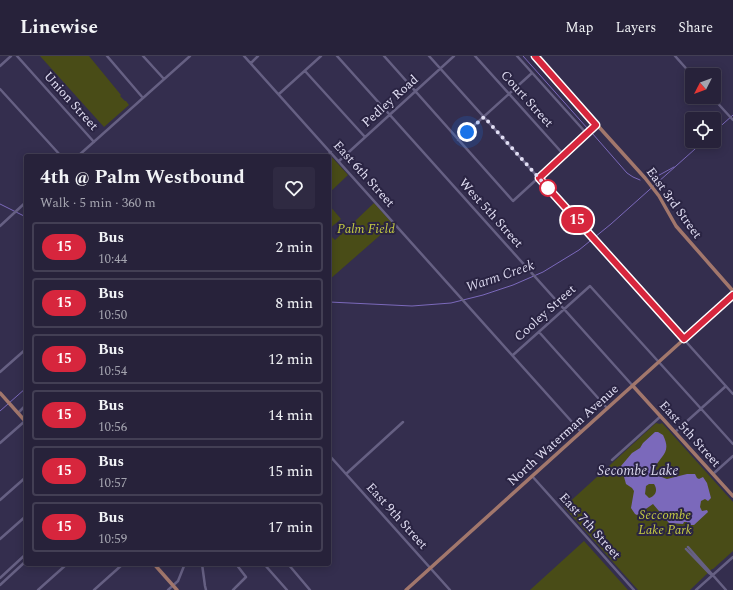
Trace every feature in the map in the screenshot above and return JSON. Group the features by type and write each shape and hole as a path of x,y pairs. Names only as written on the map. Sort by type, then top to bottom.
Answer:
{"main road":[{"name":"East 3rd Street","path":"535,56 650,184 676,226 733,291"},
{"name":"North Waterman Avenue","path":"406,590 733,295"},
{"name":"East 5th Street","path":"633,386 733,496"},
{"path":"0,393 24,420"},
{"path":"156,566 177,590"}],"street":[{"path":"0,66 11,56"},
{"name":"Union Street","path":"17,56 94,142"},
{"path":"107,56 143,98"},
{"path":"143,56 164,79"},
{"path":"80,154 190,56"},
{"name":"East 6th Street","path":"244,56 581,432"},
{"path":"251,63 258,56"},
{"path":"279,94 321,56"},
{"name":"West 5th Street","path":"337,56 633,386"},
{"path":"384,56 513,201 596,125"},
{"path":"429,56 733,394"},
{"name":"Pedley Road","path":"339,161 454,56"},
{"name":"Court Street","path":"475,56 564,155"},
{"path":"517,56 586,134"},
{"path":"675,56 686,68"},
{"path":"304,71 364,137"},
{"path":"458,140 532,73"},
{"path":"0,88 59,154"},
{"path":"718,104 733,120"},
{"path":"0,226 24,204"},
{"name":"Cooley Street","path":"513,355 590,286 658,362"},
{"path":"539,332 608,408"},
{"path":"0,372 24,351"},
{"path":"658,362 733,444"},
{"path":"675,432 726,386"},
{"path":"18,413 24,407"},
{"path":"612,460 661,416"},
{"path":"0,443 24,422"},
{"path":"346,474 403,422"},
{"path":"713,474 733,456"},
{"name":"East 9th Street","path":"331,457 450,590"},
{"name":"East 7th Street","path":"532,476 634,590"},
{"path":"0,500 24,479"},
{"path":"0,539 24,518"},
{"path":"687,548 711,571 726,590"},
{"path":"0,578 24,556"},
{"path":"696,590 733,557"},
{"path":"17,563 20,566"},
{"path":"0,585 24,563"},
{"path":"38,590 65,566"},
{"path":"94,590 121,566"},
{"path":"168,590 180,578 186,566"},
{"path":"202,566 204,586 206,590"},
{"path":"233,590 246,576 238,566"},
{"path":"266,566 287,590"},
{"path":"290,566 310,590"}],"green space":[{"path":"40,56 89,56 121,95 120,96 129,105 104,127"},
{"name":"Palm Field","path":"331,156 348,175 331,191"},
{"name":"Palm Field","path":"374,203 393,224 331,278 331,236 335,240"},
{"name":"Palm Field","path":"331,207 341,219 331,227"},
{"name":"Seccombe Lake Park","path":"656,423 662,423 733,502 733,551 690,590 638,590 564,507"},
{"path":"584,541 628,590 530,590"}],"water":[{"name":"Secombe Lake","path":"655,432 663,435 666,450 653,470 656,475 667,479 687,474 695,474 699,479 703,477 707,483 711,498 708,501 705,499 701,501 700,507 702,511 707,510 708,512 694,525 689,525 687,522 684,522 683,524 669,523 653,504 637,515 631,508 634,491 626,484 621,466 632,453 640,448 643,443","holes":["649,484 654,484 656,492 649,498 645,494 646,486"]}],"waterway":[{"path":"523,56 588,129"},
{"name":"Warm Creek","path":"721,126 733,115"},
{"path":"592,133 627,173 640,180"},
{"name":"Warm Creek","path":"331,302 412,306 451,303 483,295 513,285 543,272 579,250 611,224 696,148"},
{"name":"Warm Creek","path":"652,179 674,167"},
{"name":"Warm Creek","path":"0,204 24,216"},
{"path":"0,411 24,390"}],"bus line":[{"name":"15","path":"535,56 596,125 539,178 684,339 733,295"}],"route":[{"path":"467,132 484,117 548,188"}]}
